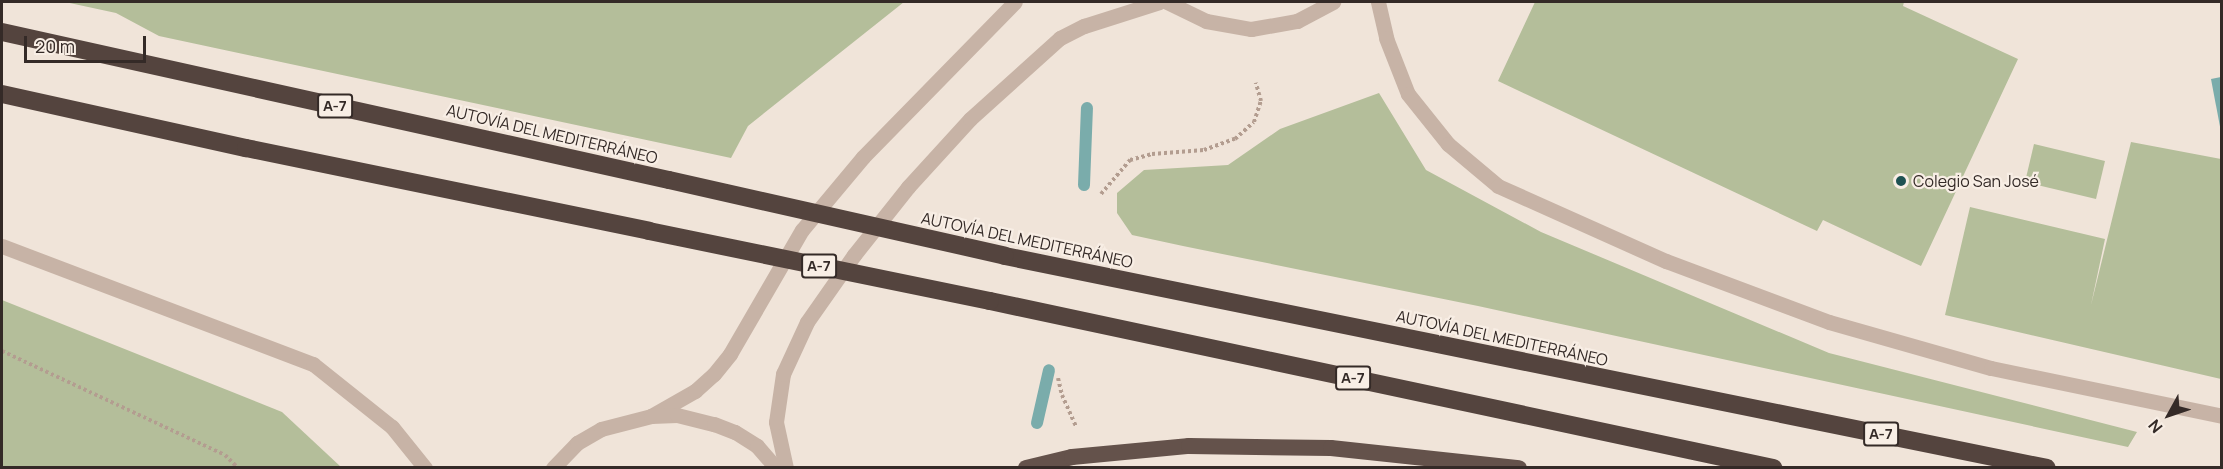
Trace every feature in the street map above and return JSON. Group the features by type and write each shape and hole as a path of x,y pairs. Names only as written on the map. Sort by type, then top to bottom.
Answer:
{"highway":[{"name":"AUTOVÍA DEL MEDITERRÁNEO","path":"2,32 1005,256 2047,468"},
{"name":"A-7","path":"2,94 246,148 990,301 1773,468"},
{"path":"1026,468 1072,457 1189,446 1331,448 1519,468"}],"street":[{"path":"651,416 695,391 714,374 730,354 802,230 863,157 1015,2"},
{"path":"786,468 776,422 783,374 807,322 854,255 908,187 970,119 1060,38 1084,26 1160,2"},
{"path":"1167,2 1206,21 1251,29 1297,21 1332,2"},
{"path":"1378,2 1386,38 1407,94 1448,144 1498,186 1666,261 1828,322 1991,368 2222,416"},
{"path":"2,246 313,364 392,427 425,468"},
{"path":"553,468 577,443 602,429 651,416 677,415 735,432 757,446 776,468"}],"path":[{"path":"1101,194 1130,160 1152,153 1204,150 1235,139 1254,122 1261,101 1256,83"},
{"path":"2,351 225,455 238,468"},
{"path":"1058,378 1062,395 1076,427"}],"green space":[{"path":"65,2 904,2 748,126 731,158 159,36 116,13"},
{"path":"1535,2 1904,2 1903,6 2018,59 1921,266 1823,220 1817,231 1498,81"},
{"path":"1379,93 1426,170 1541,232 1829,353 2137,432 2128,447 1478,306 1183,246 1132,235 1117,213 1117,193 1144,170 1228,165 1280,129"},
{"path":"2131,142 2221,159 2221,379 1945,315 1970,207 2105,239 2091,305"},
{"path":"2034,144 2105,161 2096,199 2025,182"},
{"path":"2,300 282,412 341,467 2,467"}],"water":[{"path":"2222,77 2221,132 2211,79"}],"waterway":[{"path":"1084,185 1087,108"},
{"path":"1037,423 1049,370"}],"place":[{"name":"Colegio San José","path":"1901,181"}]}
